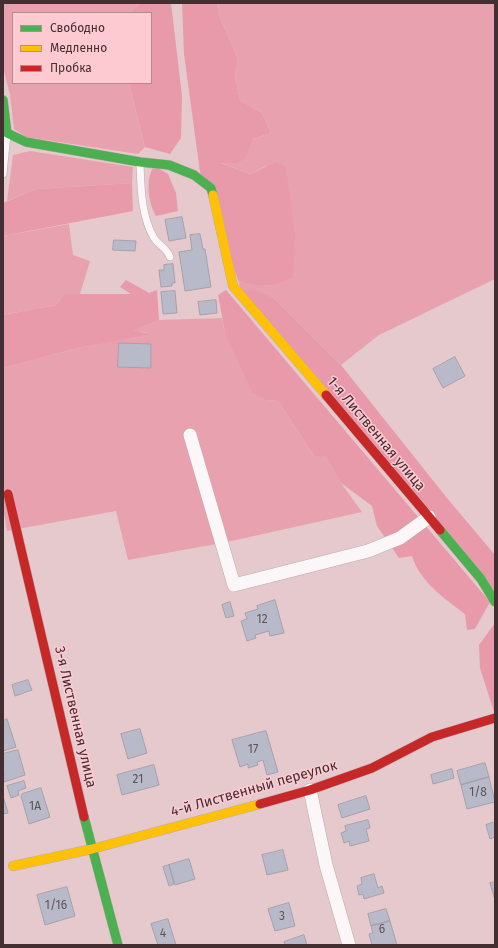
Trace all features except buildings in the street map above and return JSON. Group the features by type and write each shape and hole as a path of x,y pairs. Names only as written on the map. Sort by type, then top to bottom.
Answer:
{"street":[{"path":"3,100 7,133 26,142 140,162"},
{"name":"1-я Лиственная улица","path":"140,162 169,165 194,175 211,188 233,286 481,579 495,602"},
{"path":"190,435 234,585 368,551 400,538 429,518"},
{"name":"3-я Лиственная улица","path":"8,494 92,849 118,945"},
{"name":"4-й Лиственный переулок","path":"13,866 92,849 310,790 372,768 432,737 495,718"},
{"path":"310,790 326,865 349,945"}],"lane":[{"path":"3,174 7,133"},
{"path":"140,162 141,199 146,217 155,239 167,249 170,257"}],"shaded area":[{"path":"3,3 141,3 130,12 12,12 12,84 129,84 145,147 138,154 26,137 14,129 10,95 3,67"},
{"path":"141,3 171,3 182,96 181,138 170,154 145,147 129,84 152,84 152,12 130,12"},
{"path":"182,3 217,3 219,15 238,59 235,76 240,100 262,113 271,133 253,139 245,159 237,163 221,163 250,174 276,162 286,167 295,235 293,277 280,283 259,285 245,283 238,280 200,172 184,54"},
{"path":"217,3 495,3 495,279 379,335 341,365 275,299 241,290 238,280 266,166 250,174 219,162 253,139 271,133 262,113 240,100 235,76 238,59 219,15"},
{"path":"30,151 133,167 132,183 36,189 7,201 13,155"},
{"path":"154,166 168,174 176,193 178,211 156,216 149,198 149,178"},
{"path":"132,183 133,211 3,236 3,203 36,189"},
{"path":"69,224 73,255 90,261 80,294 64,294 56,305 3,315 3,236"},
{"path":"126,280 149,293 157,290 159,320 134,330 150,334 78,348 3,368 3,315 56,305 64,294 131,294 120,287"},
{"path":"226,290 490,602 475,629 467,630 465,614 427,582 412,556 399,558 377,526 372,506 341,483 326,456 315,457 278,401 266,400 252,392 225,333 218,295"},
{"path":"241,290 256,290 275,299 341,365 447,498 495,555 495,594"},
{"path":"222,318 225,333 266,400 278,401 315,457 326,455 341,483 362,512 227,542 128,560 116,511 7,531 3,507 3,368 78,348 148,333 133,330 159,320"},
{"path":"495,623 495,715 480,668 479,645"}],"traffic: fast":[{"path":"3,100 7,133 26,142 140,162 169,165 194,175 211,188 213,195"},
{"path":"440,530 481,579 495,602"},
{"path":"84,817 118,945"}],"traffic: slow":[{"path":"213,195 233,286 326,395"},
{"path":"13,866 92,849 260,804"}],"traffic: jam":[{"path":"326,395 440,530"},
{"path":"8,494 84,817"},
{"path":"260,804 310,790 372,768 432,737 495,718"}]}
